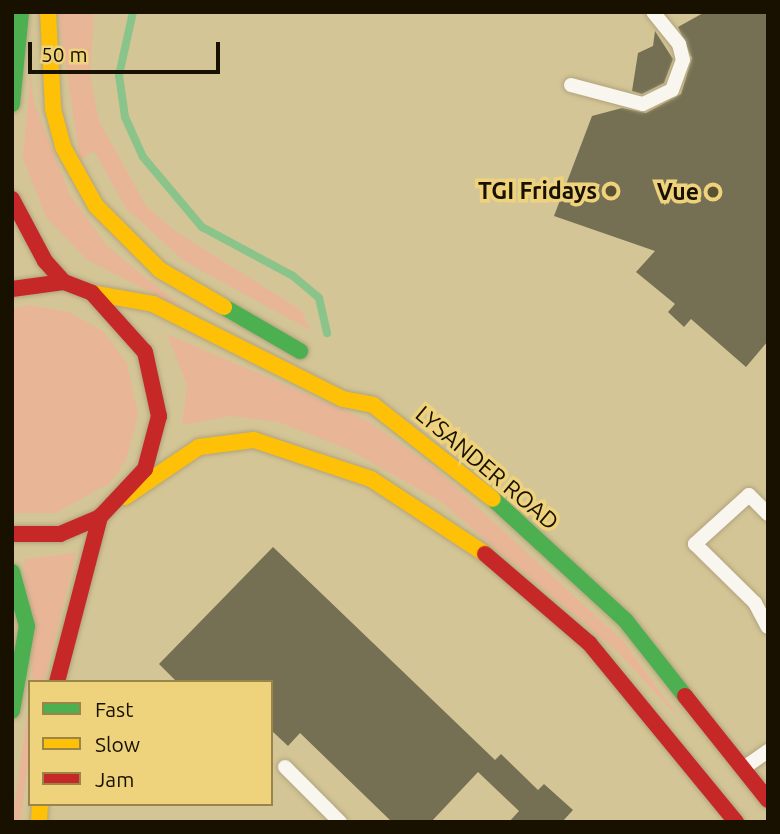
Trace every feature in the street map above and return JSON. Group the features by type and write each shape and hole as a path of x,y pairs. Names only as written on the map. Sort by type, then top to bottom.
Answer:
{"street":[{"path":"12,104 21,12"},
{"path":"48,12 53,110 63,147 96,206 160,270 312,358"},
{"path":"12,199 45,261 64,282 92,293 125,326 153,373 159,416 145,469 125,497"},
{"path":"12,289 64,282"},
{"name":"LYSANDER ROAD","path":"92,293 153,304 343,399 373,405 504,506 626,621 745,767 768,800"},
{"path":"342,377 373,405"},
{"path":"12,534 60,534 100,517 199,447 225,441 254,440 370,479 468,540 589,643 736,822"},
{"path":"58,680 100,517"},
{"path":"12,572 27,625 12,710"}],"lane":[{"path":"571,85 643,104 672,90 683,60 679,44 653,12"},
{"path":"768,514 749,495 695,544 755,603 768,635"},
{"path":"745,767 768,751"},
{"path":"285,767 340,822"}],"shaded area":[{"path":"58,12 94,12 90,75 99,121 146,206 175,231 301,310 310,330 184,261 126,208 94,151 80,160"},
{"path":"31,70 33,100 70,195 108,247 186,310 87,260 46,217 23,158"},
{"path":"30,305 69,312 104,332 127,363 138,415 126,460 110,483 55,513 12,513 12,309"},
{"path":"167,334 366,420 435,468 623,641 679,718 615,649 441,502 350,450 278,422 231,416 182,425 187,385"},
{"path":"76,553 44,680 33,680 24,559"},
{"path":"28,712 28,764 20,822 12,822"}],"building":[{"path":"705,12 768,12 768,341 746,367 691,319 684,327 668,312 675,304 636,272 655,251 554,216 592,116 622,108 646,113 681,94 692,58 678,27"},
{"path":"655,31 673,59 664,83 642,94 632,91 638,53 653,46"},
{"path":"273,547 495,760 501,754 538,790 544,784 573,810 562,822 509,822 519,811 478,772 431,822 392,822 300,733 288,746 273,732 273,680 175,680 159,664"}],"waterway":[{"path":"133,12 119,75 125,117 143,157 202,227 293,276 319,298 327,333"}],"traffic: fast":[{"path":"12,104 21,12"},
{"path":"224,307 300,351"},
{"path":"493,499 626,621 685,696"},
{"path":"12,572 27,626 12,711"}],"traffic: slow":[{"path":"48,12 53,109 63,147 96,206 160,270 224,307"},
{"path":"92,293 153,304 343,399 373,405 493,499"},
{"path":"125,497 199,447 254,440 371,479 485,554"},
{"path":"39,822 40,806"}],"traffic: jam":[{"path":"12,199 45,261 64,282"},
{"path":"12,289 64,282 92,293 145,352 159,416 145,469 100,517 60,534 12,534"},
{"path":"58,680 100,517"},
{"path":"485,554 589,643 736,822"},
{"path":"685,696 768,800"}],"place":[{"name":"TGI Fridays","path":"611,191"},
{"name":"Vue","path":"713,192"}]}
